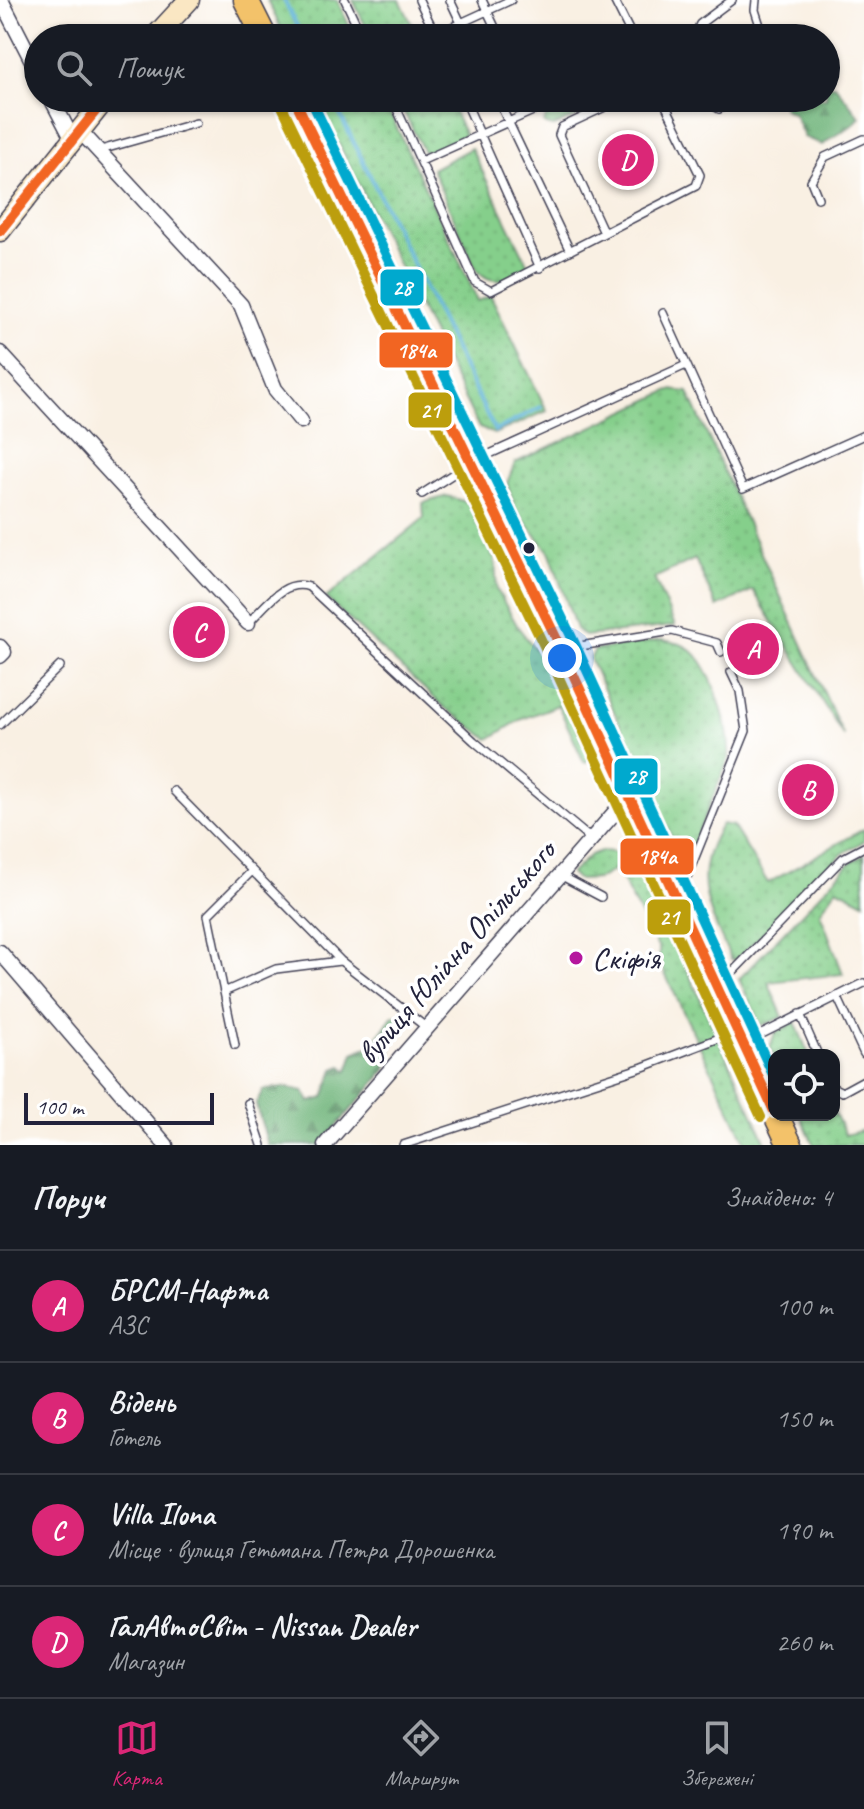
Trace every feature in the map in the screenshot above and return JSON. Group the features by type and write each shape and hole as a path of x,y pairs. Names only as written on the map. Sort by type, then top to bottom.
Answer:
{"highway":[{"path":"246,0 258,24"},
{"path":"301,112 562,650 768,1098"},
{"path":"779,1121 790,1145"}],"main road":[{"path":"167,24 189,0"},
{"path":"0,231 95,112"}],"street":[{"path":"1,0 24,45"},
{"path":"60,112 76,136 95,151 241,305 275,389 301,421"},
{"path":"0,353 248,623"},
{"path":"0,647 4,652 0,656"},
{"name":"вулиця Юліана Опільського","path":"325,1145 629,796"},
{"path":"0,952 166,1145"}],"lane":[{"path":"345,0 356,24"},
{"path":"419,0 429,24"},
{"path":"450,0 461,23 511,0"},
{"path":"482,0 493,24"},
{"path":"614,0 626,24"},
{"path":"700,24 732,0"},
{"path":"756,0 755,10 760,24"},
{"path":"398,112 475,282 491,291 696,186 700,175 669,112"},
{"path":"470,112 540,268"},
{"path":"503,112 570,251"},
{"path":"421,161 530,112"},
{"path":"594,112 562,127 559,135 604,233"},
{"path":"95,151 196,123"},
{"path":"818,198 811,181 825,157 864,139"},
{"path":"663,313 743,489 864,435"},
{"path":"422,494 470,463 686,365"},
{"path":"248,623 287,587 309,587 474,741 591,839"},
{"path":"562,650 672,631 717,643 721,652"},
{"path":"0,725 60,666"},
{"path":"677,902 746,731 740,691 731,672"},
{"path":"726,782 736,786"},
{"path":"174,791 341,961 427,1028"},
{"path":"717,988 843,858 864,847"},
{"path":"235,1045 208,915 252,871"},
{"path":"560,875 601,897"},
{"path":"224,992 276,969 341,961"},
{"path":"403,1145 740,1038 864,983"},
{"path":"837,996 864,1054"},
{"path":"800,1014 815,1049"},
{"path":"840,1091 864,1080"},
{"path":"248,1103 262,1145"}],"green space":[{"path":"267,0 337,0 348,24 279,24"},
{"path":"353,0 400,0 412,24 364,24"},
{"path":"840,91 860,117 823,145 804,137 790,112 840,112"},
{"path":"323,112 390,112 478,301 491,296 547,411 494,434 479,428"},
{"path":"404,112 454,112 465,135 431,152 424,152"},
{"path":"585,112 553,127 544,124 547,113"},
{"path":"471,148 530,269 510,278 490,279 477,271 432,169"},
{"path":"670,390 688,392 844,737 753,590 717,607 695,559 654,578 675,626 584,636 576,629 550,553 516,510 507,483 515,463"},
{"path":"447,496 469,503 495,560 497,590 518,627 546,663 593,760 584,762 558,705 520,720 489,739 445,708 326,598 424,518 423,503"},
{"path":"662,640 685,646 700,660 719,701 729,746 729,758 691,850 686,854 678,851 590,659 595,650"},
{"path":"722,824 733,826 768,883 864,829 864,841 842,854 736,960 731,959 709,908 704,876 712,842"},
{"path":"601,851 620,855 634,865 654,897 767,1145 747,1145 659,961 659,949 616,869 598,879 579,880 570,874 590,855"},
{"path":"864,855 864,902 837,888 820,912 843,974 768,982 783,1017 761,1026 739,979 851,862"},
{"path":"393,1015 404,1017 406,1029 392,1044 386,1070 320,1145 268,1145 256,1104 263,1090 282,1087 304,1091 310,1102 324,1098 334,1069 342,1066 348,1071 354,1053 373,1044"},
{"path":"795,1022 806,1049 771,1049 775,1033"},
{"path":"803,1121 839,1121 845,1135 864,1130 864,1145 814,1145"}],"waterway":[{"path":"284,0 296,24"},
{"path":"339,112 495,431 541,407"}],"transit line":[{"name":"184а","path":"0,231 95,112"},
{"name":"21","path":"285,112 549,656 761,1117"},
{"name":"184а","path":"301,112 562,650 768,1098"},
{"name":"28","path":"317,112 575,644 768,1064"}],"place":[{"name":"ГалАвтоСвіт - Nissan Dealer","path":"628,160"},
{"name":"Villa Ilona","path":"199,632"},
{"name":"БРСМ-Нафта","path":"753,649"},
{"name":"Відень","path":"808,790"},
{"name":"Скіфія","path":"576,958"}]}
